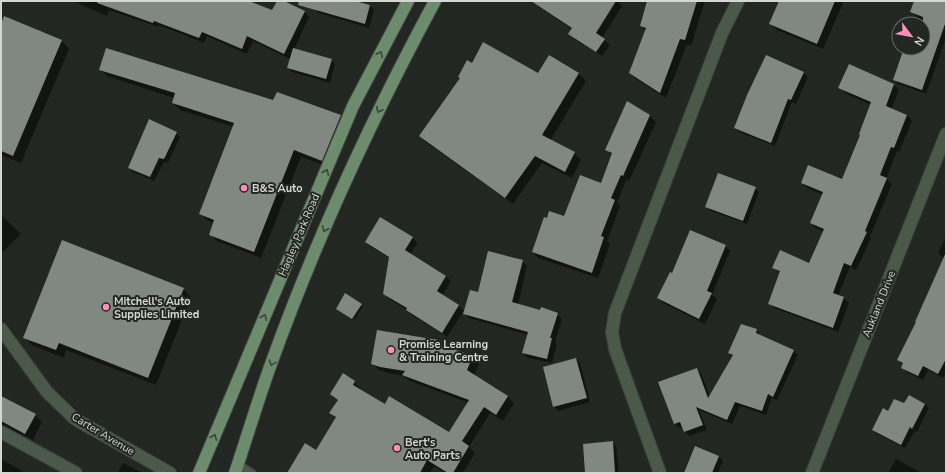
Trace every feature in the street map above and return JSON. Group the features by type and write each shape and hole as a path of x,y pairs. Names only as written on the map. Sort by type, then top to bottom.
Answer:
{"main road":[{"name":"Hagley Park Road","path":"199,473 353,106 408,1"},
{"name":"Hagley Park Road","path":"236,468 271,364 324,230 377,114 435,1"}],"street":[{"path":"660,473 615,349 612,332 615,313 722,33 738,1"},
{"name":"Aukland Drive","path":"812,473 946,134"},
{"name":"Carter Avenue","path":"1,329 47,392 74,419 170,473"},
{"path":"1,432 76,473"}],"lane":[{"path":"236,468 252,473"}],"building":[{"path":"98,1 249,1 272,10 277,1 284,1 305,11 284,54 247,36 242,49 202,32 199,38 154,21 153,23 97,3"},
{"path":"299,1 355,1 370,5 365,24 298,5"},
{"path":"531,1 616,1 596,33 605,39 596,52 568,34 572,28"},
{"path":"647,1 697,1 685,40 680,39 660,93 629,73 646,28 640,26"},
{"path":"779,1 835,1 817,44 769,24"},
{"path":"914,1 946,1 946,21 922,90 893,80 901,56 931,56 931,16 920,16 910,12"},
{"path":"4,16 62,40 13,156 1,151 1,24"},
{"path":"483,42 538,73 549,55 579,73 542,135 575,152 565,172 535,156 505,198 419,136 460,78 458,77 467,60 472,63"},
{"path":"106,48 273,100 277,92 341,115 322,161 294,150 254,252 209,235 214,220 199,214 234,123 172,103 175,93 99,70"},
{"path":"293,48 332,59 326,79 287,68"},
{"path":"766,55 804,72 791,100 788,99 771,143 734,128 747,95"},
{"path":"849,64 894,84 886,106 907,115 894,148 891,147 880,175 887,178 865,231 867,232 851,266 844,263 833,293 844,297 833,328 768,304 780,271 772,268 780,250 809,263 824,229 810,223 823,192 801,183 808,165 842,179 860,135 859,134 871,102 838,88"},
{"path":"627,101 650,115 623,176 621,175 611,198 615,200 601,236 604,237 592,273 532,252 544,217 547,218 549,211 564,216 580,175 601,183 612,153 605,150"},
{"path":"149,119 177,132 164,159 159,158 150,177 128,168"},
{"path":"718,173 756,187 743,221 705,207"},
{"path":"380,217 413,237 405,250 446,276 437,291 459,305 442,333 406,310 407,308 383,294 389,257 365,242"},
{"path":"690,230 726,245 707,291 712,293 699,319 657,298 670,272 672,273"},
{"name":"Mitchell's Auto Supplies Limited","path":"62,240 184,288 148,378 59,343 56,350 23,338"},
{"path":"488,251 523,260 512,302 540,310 541,307 558,313 550,338 552,338 547,359 522,353 528,332 463,314 470,290 478,292"},
{"path":"946,252 946,359 938,374 923,366 918,376 901,368 903,363 897,360 916,322"},
{"path":"345,293 362,304 352,319 336,309"},
{"path":"741,324 757,329 756,333 794,350 773,397 768,394 762,411 735,402 727,420 696,407 703,425 684,432 680,422 674,424 658,382 697,368 708,398 733,355 728,353"},
{"path":"377,330 438,340 436,343 473,356 467,370 508,396 496,415 484,407 462,441 469,446 453,473 448,473 427,460 420,473 287,473 305,443 316,450 336,417 329,413 338,400 330,394 343,373 355,381 353,385 385,404 389,396 449,432 469,400 402,375 405,371 371,364"},
{"path":"576,358 587,398 553,407 543,367"},
{"path":"909,395 925,404 912,429 910,427 901,445 872,430 883,408 888,411 894,399 904,403"},
{"path":"1,396 36,414 25,434 1,421"},
{"path":"613,441 615,473 585,473 583,444"},
{"path":"695,446 719,456 712,473 684,473"}],"place":[{"name":"B&S Auto","path":"244,188"},
{"name":"Mitchell's Auto Supplies Limited","path":"106,307"},
{"name":"Promise Learning & Training Centre","path":"391,350"},
{"name":"Bert's Auto Parts","path":"397,448"}]}
